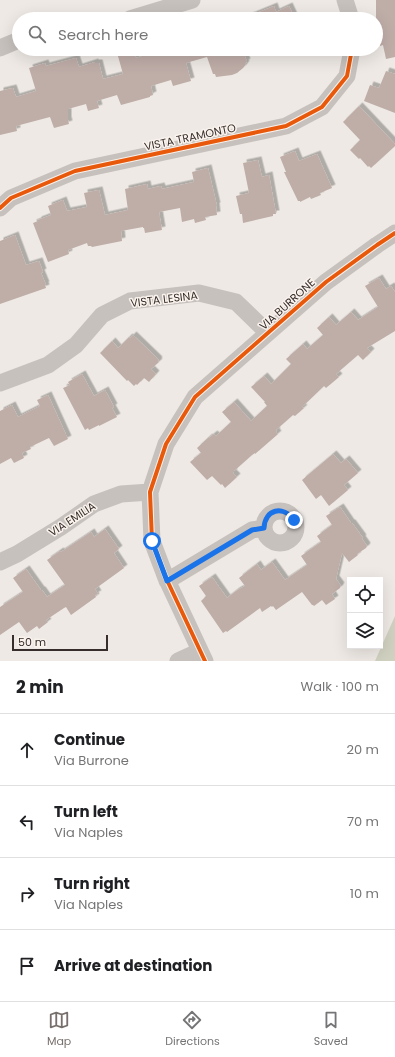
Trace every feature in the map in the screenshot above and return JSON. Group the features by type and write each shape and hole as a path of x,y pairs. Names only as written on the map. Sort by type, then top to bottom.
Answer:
{"street":[{"path":"153,12 192,0"},
{"path":"345,0 349,12"},
{"path":"0,48 12,43"},
{"name":"VISTA TRAMONTO","path":"0,208 11,198 75,171 286,126 322,107 347,76 351,56"},
{"name":"VIA BURRONE","path":"203,656 167,581 152,541 150,492 166,444 195,397 326,282 395,233"},
{"name":"VISTA LESINA","path":"0,383 48,365 76,345 102,315 130,301 199,293 236,302 268,333"},
{"name":"VIA EMILIA","path":"0,562 24,550 94,504 122,494 150,492"},
{"path":"167,581 252,530 264,528"},
{"path":"178,661 203,656"}],"green space":[{"path":"395,616 395,661 375,661 380,649 383,649 383,643"}],"building":[{"path":"376,0 395,0 395,57 386,59 383,45 383,12 376,12"},
{"path":"274,6 276,12 259,12"},
{"path":"289,6 292,12 276,12"},
{"path":"118,56 135,56 136,58 142,56 245,56 247,62 237,73 216,77 215,74 213,74 207,57 186,63 191,81 173,86 171,80 151,86 153,95 150,97 121,105 117,95 97,101 99,108 88,111 86,104 68,109 69,124 54,128 50,117 16,126 17,131 0,135 0,91 13,88 16,97 36,91 29,68 45,63 46,66 76,58 79,67 95,62 99,63 103,79 123,74"},
{"path":"386,71 395,74 395,113 364,101 370,85 379,88"},
{"path":"359,106 395,144 395,146 371,168 350,150 360,140 343,122"},
{"path":"295,151 299,161 317,154 332,188 311,199 310,197 300,202 298,201 284,172 286,172 280,157"},
{"path":"258,160 262,177 269,175 276,214 243,223 242,214 240,214 236,196 249,193 243,163"},
{"path":"208,168 217,206 217,215 205,217 206,220 195,223 194,219 182,222 180,208 159,212 162,230 145,233 143,227 121,231 122,241 92,247 88,246 87,243 68,250 69,254 48,262 33,223 51,215 48,206 63,200 67,211 87,207 84,193 99,190 105,215 128,210 125,189 147,184 148,189 161,186 162,189 194,182 192,172"},
{"path":"15,235 26,265 39,261 46,288 0,304 0,241"},
{"path":"379,278 386,289 391,286 395,292 395,331 367,348 371,352 363,360 358,355 336,374 339,377 326,388 324,386 302,407 304,408 295,416 293,415 276,430 278,434 234,471 233,473 237,477 225,488 212,476 207,480 190,462 201,453 197,448 209,437 214,434 216,436 231,422 222,412 234,402 251,421 267,406 251,387 264,376 271,384 291,364 286,359 303,344 307,349 323,335 317,328 329,317 336,325 351,312 358,320 378,307 365,286"},
{"path":"133,335 159,360 159,362 151,369 156,374 149,382 144,378 134,386 128,380 127,381 100,353 112,341 118,348"},
{"path":"82,374 94,396 105,390 114,407 112,408 117,417 89,430 88,428 85,430 63,388 70,385 68,382"},
{"path":"48,395 68,439 54,446 49,438 30,447 31,449 22,453 24,458 14,463 11,458 0,464 0,411 12,405 18,417 40,406 37,400"},
{"path":"333,454 341,463 346,459 358,473 344,485 348,490 329,506 321,495 316,499 302,480"},
{"path":"340,507 363,538 362,539 367,546 349,562 342,553 336,579 341,586 332,594 335,599 326,605 322,600 314,606 302,592 276,610 273,606 271,606 262,612 260,608 227,632 226,631 223,633 201,601 206,596 199,586 212,577 227,598 245,586 239,578 244,574 257,564 261,570 272,562 285,580 307,565 301,556 321,542 317,536 332,525 326,516"},
{"path":"105,529 119,549 114,553 124,568 95,589 98,594 95,595 96,597 71,615 66,607 64,608 46,620 48,622 39,629 37,626 27,633 19,622 0,635 0,607 23,592 13,578 26,569 47,597 65,585 47,560 91,532 94,537"}],"cycle path":[{"path":"0,208 11,198 75,171 286,126 322,107 347,76 351,56"},
{"path":"205,661 166,578 152,541 150,492 166,444 195,397 326,282 395,233"}],"route":[{"path":"152,541 167,581 252,530 264,528 264,522 267,516 272,512 278,510 285,511 290,514 294,520"}]}
